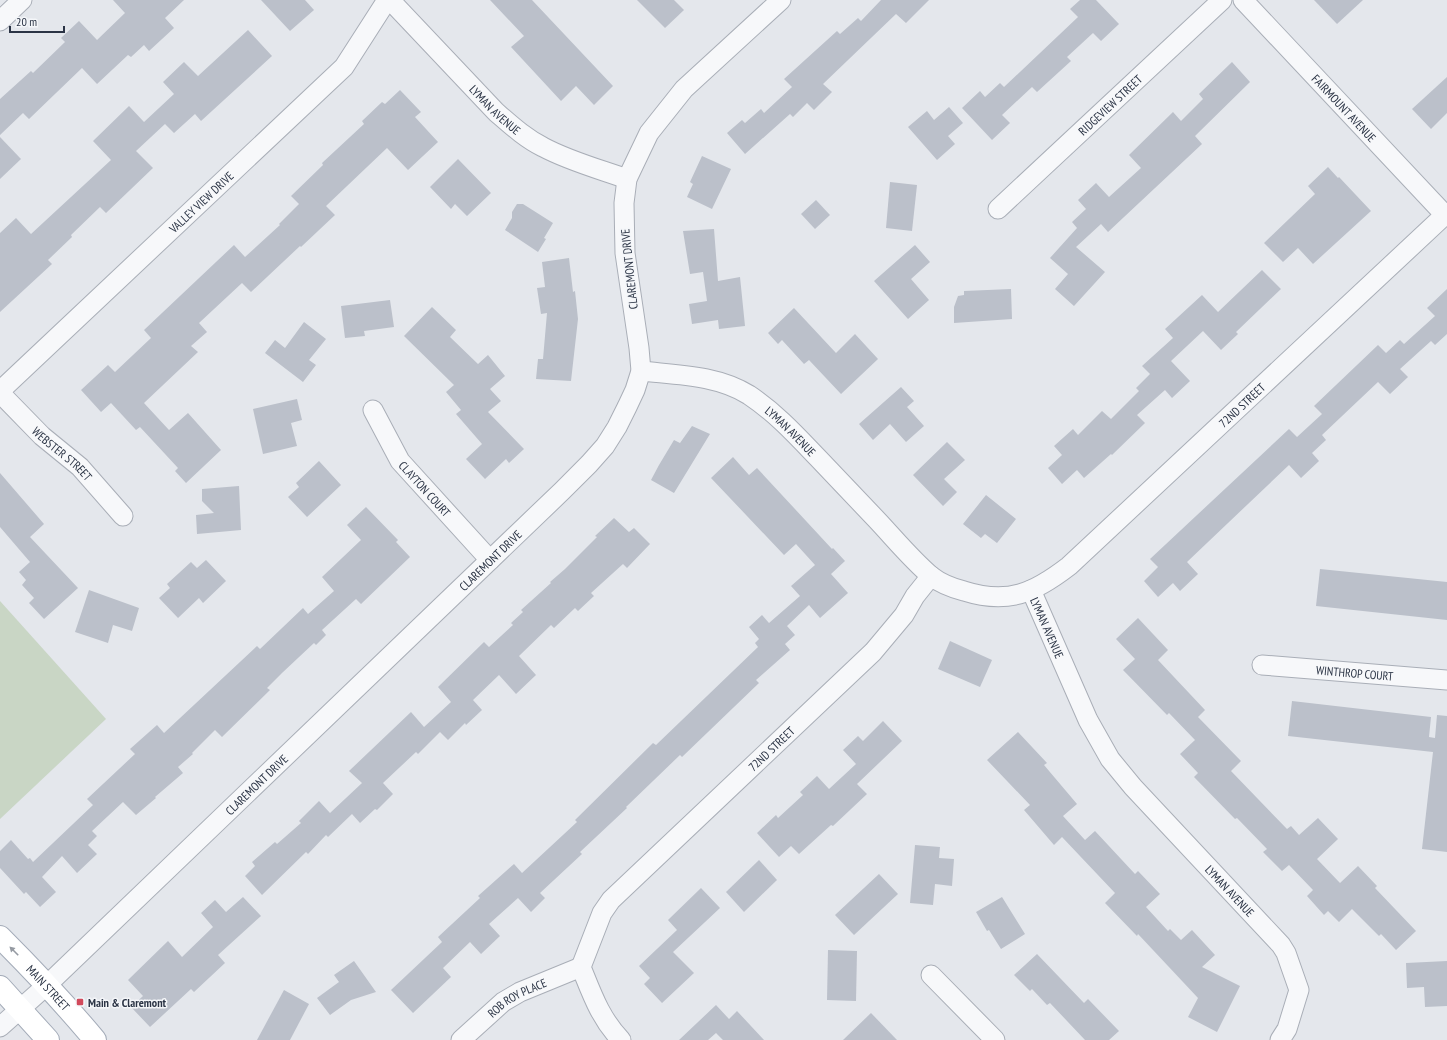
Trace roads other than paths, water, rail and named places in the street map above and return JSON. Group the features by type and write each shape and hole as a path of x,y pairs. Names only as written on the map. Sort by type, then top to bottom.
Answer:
{"main road":[{"name":"MAIN STREET","path":"0,937 47,985 95,1040"},
{"path":"0,987 48,1040"}],"street":[{"path":"0,21 22,0"},
{"name":"VALLEY VIEW DRIVE","path":"0,392 344,67 387,0"},
{"name":"LYMAN AVENUE","path":"390,0 496,112 526,137 542,147 560,155 627,179"},
{"name":"RIDGEVIEW STREET","path":"998,209 1222,0"},
{"name":"FAIRMOUNT AVENUE","path":"1244,0 1446,214"},
{"name":"CLAREMONT DRIVE","path":"0,1027 47,985 490,560 589,464 605,446 627,407 635,390 641,371 625,253 624,203 627,179 649,133 684,89 778,1"},
{"name":"72ND STREET","path":"1031,590 1052,579 1069,566 1446,214"},
{"name":"LYMAN AVENUE","path":"641,371 702,378 725,384 747,394 772,411 792,430 904,549 932,576 947,585 977,595 996,597 1014,596 1031,590 1088,720 1110,759 1133,787 1281,945 1286,953 1299,990 1287,1029 1280,1040"},
{"name":"WEBSTER STREET","path":"0,392 42,436 80,467 123,516"},
{"name":"CLAYTON COURT","path":"373,410 400,461 490,560"},
{"name":"72ND STREET","path":"580,967 602,913 618,892 873,652 904,615 915,596 932,576"},
{"name":"WINTHROP COURT","path":"1262,665 1447,680"},
{"path":"580,967 600,1012 621,1040"},
{"name":"ROB ROY PLACE","path":"461,1040 502,1002 520,992 580,967"},
{"path":"931,975 995,1040"}],"place":[{"name":"Main & Claremont","path":"80,1002"}]}
